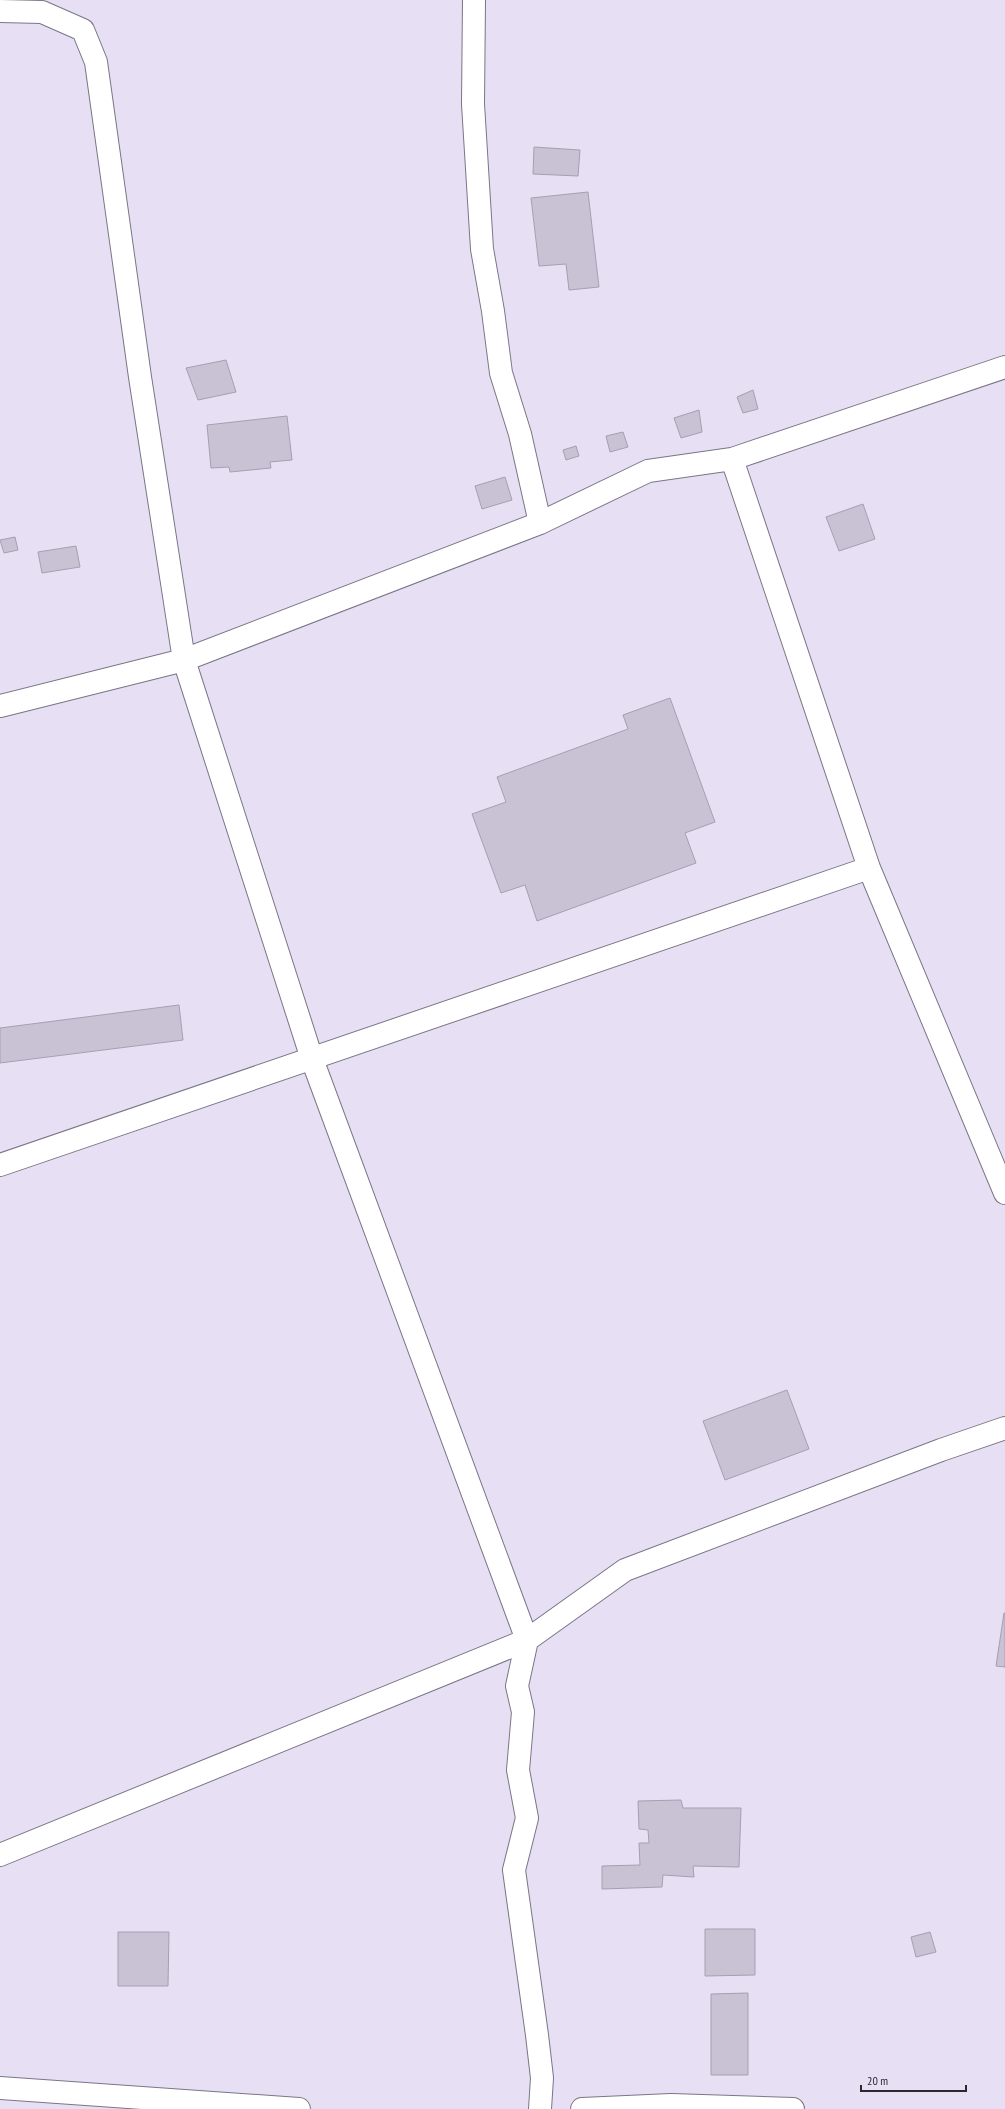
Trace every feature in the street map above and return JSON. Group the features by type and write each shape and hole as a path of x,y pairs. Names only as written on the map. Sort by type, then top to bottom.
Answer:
{"street":[{"path":"474,0 474,104 482,249 502,373 520,434 540,524"},
{"path":"0,11 42,12 82,30 96,62 139,369 184,660 312,1059 527,1640 517,1686 523,1712 518,1770 527,1818 514,1870 538,2035 542,2078 540,2109"},
{"path":"0,706 184,660 540,524 648,471 732,459 1005,367"},
{"path":"732,459 869,868 1005,1193"},
{"path":"0,1165 869,868"},
{"path":"0,1855 527,1640 625,1570 941,1450 1005,1428"},
{"path":"0,2088 299,2109"},
{"path":"582,2109 671,2105 793,2109"}],"building":[{"path":"534,147 580,150 578,176 533,174"},
{"path":"588,192 599,287 569,290 566,264 539,266 531,198"},
{"path":"226,360 236,392 198,400 186,368"},
{"path":"753,390 758,409 743,413 737,397"},
{"path":"699,410 702,432 681,438 674,418"},
{"path":"287,416 292,460 270,462 271,468 230,472 229,467 211,468 207,425"},
{"path":"623,432 628,447 610,452 606,436"},
{"path":"576,446 579,456 566,460 563,450"},
{"path":"505,477 512,500 482,509 475,486"},
{"path":"863,504 875,539 839,551 826,517"},
{"path":"15,537 18,550 4,553 0,540"},
{"path":"76,546 80,567 42,573 38,552"},
{"path":"670,698 715,822 685,833 696,863 537,921 525,885 501,893 472,814 506,802 497,777 628,729 623,715"},
{"path":"179,1005 183,1040 0,1063 0,1028"},
{"path":"787,1390 809,1449 725,1480 703,1421"},
{"path":"1005,1613 1005,1667 996,1666"},
{"path":"681,1800 683,1808 741,1808 739,1867 693,1866 694,1877 663,1875 662,1887 602,1889 602,1866 640,1865 639,1843 649,1843 648,1830 639,1829 638,1801"},
{"path":"705,1929 755,1929 755,1975 705,1976"},
{"path":"118,1932 169,1932 168,1986 118,1986"},
{"path":"930,1932 936,1952 916,1957 911,1937"},
{"path":"748,1993 748,2075 711,2075 711,1994"}]}
